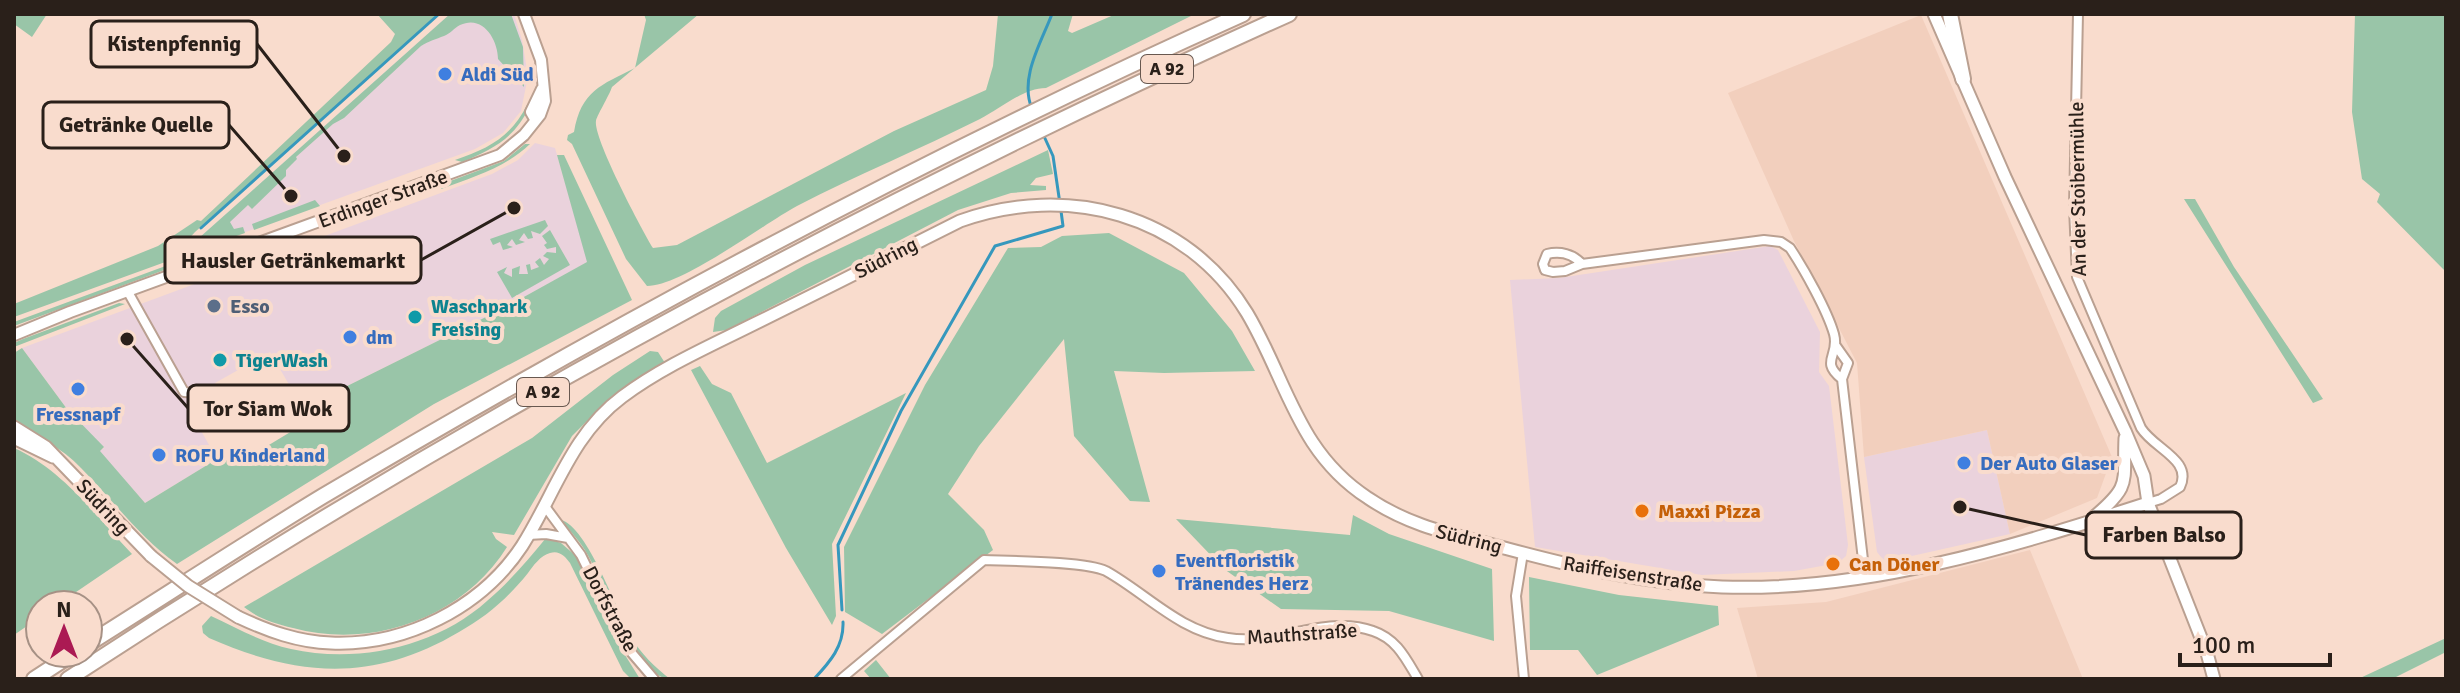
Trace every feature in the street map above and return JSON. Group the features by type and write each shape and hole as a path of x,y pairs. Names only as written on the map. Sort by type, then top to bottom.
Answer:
{"highway":[{"name":"A 92","path":"104,634 320,498 622,325 829,215 1032,113 1243,14"},
{"name":"A 92","path":"68,679 267,553 414,465 686,312 886,206 1289,14"},
{"path":"1950,14 1963,79"}],"main road":[{"path":"1934,14 2005,177 2144,476 2148,503 2214,679"},
{"name":"Südring","path":"14,427 46,447 151,556 188,586 238,617 274,632 313,641 368,642 393,637 443,618 476,595 513,558 589,426 635,388 960,221 993,211 1056,203 1075,204 1118,214 1154,229 1174,240 1210,268 1246,311 1297,419 1313,445 1353,487 1419,526 1523,553"},
{"path":"2088,522 2116,497 2123,485 2126,476 2125,431"},
{"name":"Südring","path":"14,438 54,458"},
{"name":"Raiffeisenstraße","path":"1523,553 1594,572 1674,583 1724,587 1780,585 1865,577 1919,566 2088,522 2148,503"},
{"path":"2088,522 2104,523 2119,519 2146,526 2159,539 2171,560"}],"street":[{"name":"Erdinger Straße","path":"14,335 484,162 517,141 535,119 531,112 542,89 541,60 524,14"},
{"name":"An der Stoibermühle","path":"2078,14 2074,207 2077,277 2141,428 2151,441 2179,463 2184,475 2180,487 2148,503"},
{"path":"1582,264 1764,240 1781,242 1790,248 1833,331 1836,346 1848,363 1842,379 1865,577"},
{"path":"128,292 184,392 195,393"},
{"path":"1836,346 1830,365 1831,370 1842,379"},
{"name":"Dorfstraße","path":"544,505 581,555 625,645 654,679"},
{"path":"528,535 568,538"},
{"path":"1523,553 1516,596 1524,679"},
{"name":"Mauthstraße","path":"841,679 984,560 1074,565 1104,570 1176,620 1211,635 1227,638 1248,639 1332,628 1371,630 1399,647 1418,679"}],"shaded area":[{"path":"450,14 514,14 528,76 521,111 503,133 475,149 185,254 199,238"},
{"path":"1921,15 2112,457 2097,498 2010,534 1987,430 1864,457 1857,363 1794,241 1728,93"},
{"path":"535,143 555,148 588,262 504,308 315,402 301,405 270,352 215,383 225,404 195,420 217,459 145,503 99,451 104,448 67,409 22,348 492,174 518,160"},
{"path":"1770,246 1778,250 1820,332 1819,372 1829,386 1848,545 1846,556 1838,563 1794,571 1702,575 1535,547 1510,280 1559,278"},
{"path":"1987,430 2010,534 1885,562 1877,552 1864,457"},
{"path":"2030,550 2083,679 1758,679 1737,608 1826,602"}],"green space":[{"path":"14,14 47,14 32,37 14,24"},
{"path":"377,14 438,14 195,232 184,244 179,257 14,317 14,304 158,246 197,220 201,221 391,42 395,34"},
{"path":"450,14 511,14 523,47 524,87 498,59 488,31 476,23 460,25 421,46 344,118 296,157 286,170 286,176 252,209 248,205 230,222 234,229 243,227 245,233 185,254 199,238"},
{"path":"644,14 699,14 635,68 646,20"},
{"path":"998,14 1073,14 1068,31 1072,33 1116,14 1195,14 1046,88 1020,95 980,119 797,206 701,266 647,286 626,259 572,144 567,140 568,135 574,132 587,98 634,68 612,87 596,121 597,131 629,204 653,248 677,245 894,131 986,90 993,66"},
{"path":"2355,14 2446,14 2446,272 2377,202 2380,194 2362,179 2352,112"},
{"path":"527,105 529,107 524,117 502,141 462,162 455,160 478,151 506,134"},
{"path":"525,144 530,144 499,166 441,189 445,183 504,161"},
{"path":"1048,150 1053,174 1036,178 1030,185 1046,186 1046,190 1011,193 958,210 727,330 713,332 715,318 721,311 805,265"},
{"path":"557,155 564,155 632,300 434,404 177,564 139,530 66,454 14,423 14,353 22,348 67,409 104,447 100,451 145,503 217,459 241,462 297,428 301,405 315,402 504,308 587,262"},
{"path":"2184,199 2195,199 2234,267 2323,399 2313,403"},
{"path":"315,200 320,206 254,230 252,224"},
{"path":"545,220 548,226 540,234 531,231 533,238 528,239 524,233 519,240 525,242 516,245 512,239 507,245 513,247 503,250 500,242 493,245 490,239"},
{"path":"550,230 570,265 512,298 497,272 507,267 504,273 512,277 512,269 520,266 519,274 528,274 526,265 530,264 531,270 539,267 535,262 540,258 544,265 549,259 543,256 547,252 556,253 556,247 547,249 544,245 547,243 542,236"},
{"path":"1109,233 1184,273 1232,331 1255,371 1114,371 1150,502 1130,501 1074,436 1064,339 979,446 948,494 984,530 993,550 882,634 845,612 844,547 925,385 1008,248 1041,247 1062,236"},
{"path":"179,261 175,266 14,326 14,322"},
{"path":"119,303 125,304 14,347 14,343 23,339"},
{"path":"650,351 658,352 665,363 612,396 572,436 514,535 492,532 507,547 466,592 441,609 414,622 384,630 323,634 261,618 244,607 532,438 613,375"},
{"path":"700,366 712,384 731,393 767,463 906,393 832,544 836,616 832,625 786,548 691,370"},
{"path":"14,448 48,468 63,481 132,554 81,589 24,589 24,628 14,635"},
{"path":"1353,515 1389,534 1492,569 1494,641 1389,611 1281,609 1224,569 1176,519 1350,535"},
{"path":"561,520 581,537 591,553 635,643 670,679 658,675 634,648 588,555"},
{"path":"546,538 561,543 576,556 620,647 640,679 631,679 623,671 570,563 556,552 540,558 504,599 478,620 427,648 396,660 365,667 304,667 241,651 203,633 202,626 211,616 260,639 291,649 342,654 395,648 444,630 467,617 503,586"},
{"path":"1529,577 1619,595 1718,606 1719,625 1597,675 1578,650 1530,650"},
{"path":"2446,638 2446,652 2392,679 2358,679"},
{"path":"876,660 891,679 871,679 864,671"}],"waterway":[{"path":"201,228 439,14"},
{"path":"1032,109 1028,85 1030,73 1052,14"},
{"path":"1043,134 1053,156 1060,204"},
{"path":"842,610 838,545 901,411 995,246 1063,226 1061,211"},
{"path":"814,679 838,646 843,622"}],"place":[{"name":"Aldi Süd","path":"445,74"},
{"name":"Kistenpfennig","path":"344,156"},
{"name":"Getränke Quelle","path":"291,196"},
{"name":"Hausler Getränkemarkt","path":"514,208"},
{"name":"Esso","path":"214,306"},
{"name":"Waschpark Freising","path":"415,317"},
{"name":"dm","path":"350,337"},
{"name":"Tor Siam Wok","path":"127,339"},
{"name":"TigerWash","path":"220,360"},
{"name":"Fressnapf","path":"78,389"},
{"name":"ROFU Kinderland","path":"159,455"},
{"name":"Der Auto Glaser","path":"1964,463"},
{"name":"Farben Balso","path":"1960,507"},
{"name":"Maxxi Pizza","path":"1642,511"},
{"name":"Can Döner","path":"1833,564"},
{"name":"Eventfloristik Tränendes Herz","path":"1159,571"}]}
